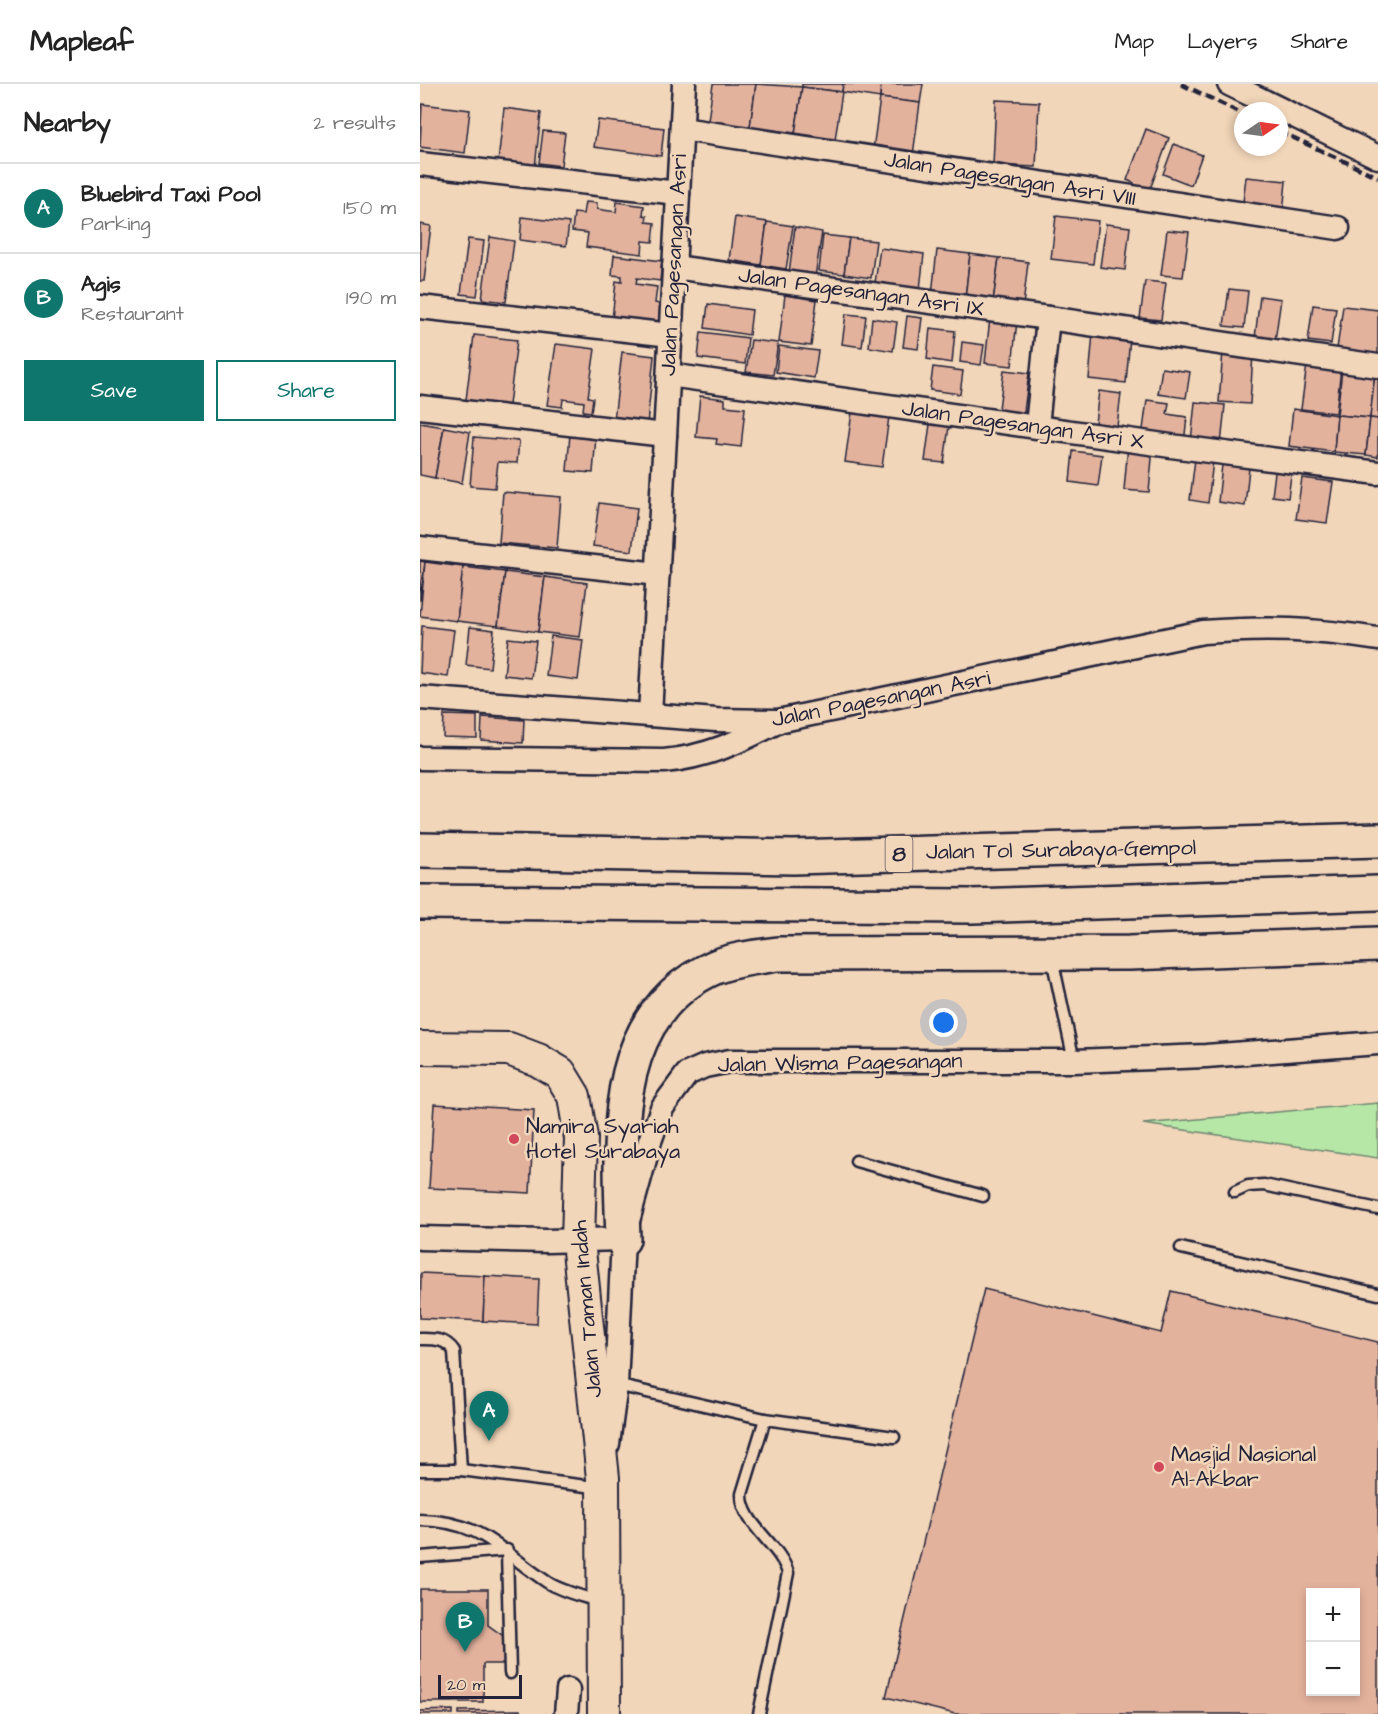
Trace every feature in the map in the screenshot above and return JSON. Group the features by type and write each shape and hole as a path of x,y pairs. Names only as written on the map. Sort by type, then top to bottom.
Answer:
{"highway":[{"name":"Jalan Tol Surabaya–Gempol","path":"420,850 793,856 1378,840"},
{"path":"420,902 972,906 1378,893"},
{"path":"623,1239 620,1146 631,1060 646,1025 672,997 693,980 716,967 747,958 778,954 1052,954 1378,944"}],"street":[{"name":"Jalan Pagesangan Asri","path":"684,84 650,715 778,721 1203,632 1261,627 1323,630 1378,639"},
{"path":"1229,84 1378,157"},
{"name":"Jalan Pagesangan Asri VIII","path":"682,129 1338,228"},
{"path":"420,164 678,192"},
{"name":"Jalan Pagesangan Asri IX","path":"674,267 1378,366"},
{"path":"420,307 671,335"},
{"path":"1037,426 1048,318"},
{"name":"Jalan Pagesangan Asri X","path":"669,375 1378,473"},
{"path":"420,406 665,435"},
{"path":"420,548 658,574"},
{"path":"420,698 650,715"},
{"path":"420,758 653,761 693,758 734,744 778,721"},
{"name":"Jalan Wisma Pagesangan","path":"604,1483 616,1385 623,1239 662,1108 687,1074 705,1066 770,1060 1074,1060 1206,1056 1378,1043"},
{"name":"Jalan Taman Indah","path":"420,1048 509,1049 538,1060 560,1073 574,1096 579,1127 578,1241 604,1483 604,1714"},
{"path":"420,1238 578,1241 623,1239"},
{"path":"566,1714 568,1690"}],"lane":[{"path":"1052,954 1074,1060"},
{"path":"856,1161 983,1196"},
{"path":"1235,1192 1248,1186 1263,1185 1378,1209"},
{"path":"1181,1248 1378,1294"},
{"path":"420,1339 439,1339 449,1344 454,1351 461,1470"},
{"path":"616,1385 765,1419 894,1437"},
{"path":"759,1714 788,1573 783,1557 746,1513 742,1504 742,1494 765,1419"},
{"path":"420,1470 461,1470 604,1483"},
{"path":"420,1520 479,1531 550,1584 603,1603"},
{"path":"420,1557 507,1550"},
{"path":"507,1550 510,1672"}],"green space":[{"path":"1378,1103 1378,1158 1143,1124"}],"building":[{"path":"713,84 756,84 749,134 707,128"},
{"path":"756,84 802,87 794,141 749,134"},
{"path":"802,84 843,84 842,92 802,87"},
{"path":"843,84 881,84 880,98 842,92"},
{"path":"881,84 923,84 920,103 880,98"},
{"path":"802,87 842,92 834,147 794,141"},
{"path":"880,98 920,103 913,155 873,150"},
{"path":"996,100 1039,102 1036,167 993,165"},
{"path":"422,104 470,110 465,153 420,147"},
{"path":"504,108 541,113 535,167 498,162"},
{"path":"598,120 664,128 661,156 594,147"},
{"path":"1146,129 1169,138 1150,189 1145,187 1142,196 1131,192 1134,183 1127,180"},
{"path":"543,131 565,133 561,166 539,163"},
{"path":"1174,144 1202,155 1191,185 1163,174"},
{"path":"1246,177 1286,181 1283,214 1242,210"},
{"path":"585,202 597,203 597,209 616,212 617,202 644,206 643,215 647,216 646,222 655,223 653,242 643,241 642,254 586,247 588,233 572,231 574,213 583,214"},
{"path":"1056,216 1098,221 1093,264 1051,259"},
{"path":"522,217 569,223 566,246 520,240"},
{"path":"735,217 767,222 761,265 729,260"},
{"path":"767,222 793,226 786,269 761,265"},
{"path":"420,224 431,226 424,281 420,281"},
{"path":"1106,224 1130,227 1125,270 1100,267"},
{"path":"795,227 822,232 815,277 789,273"},
{"path":"1167,230 1189,232 1183,277 1161,275"},
{"path":"823,235 849,238 844,274 819,271"},
{"path":"490,237 514,241 506,302 482,299"},
{"path":"849,238 876,241 871,278 844,274"},
{"path":"468,239 484,241 477,296 461,294"},
{"path":"880,248 924,254 920,289 875,283"},
{"path":"937,250 970,254 965,299 932,294"},
{"path":"970,254 999,258 993,302 965,299"},
{"path":"614,255 662,261 660,281 637,278 636,284 657,287 655,303 662,305 660,327 612,320 616,281 622,282 622,276 612,275"},
{"path":"999,258 1028,262 1023,306 993,302"},
{"path":"1145,281 1166,283 1161,320 1140,318"},
{"path":"1229,289 1248,291 1244,328 1224,326"},
{"path":"785,295 817,300 811,346 779,342"},
{"path":"1260,296 1281,299 1275,341 1255,338"},
{"path":"708,304 752,310 749,335 705,328"},
{"path":"1313,305 1336,308 1331,344 1308,341"},
{"path":"1343,306 1378,310 1378,354 1337,349"},
{"path":"846,314 866,316 862,347 842,344"},
{"path":"907,316 922,318 918,349 903,347"},
{"path":"872,318 897,322 893,351 869,347"},
{"path":"990,318 1017,321 1012,366 985,363"},
{"path":"930,328 955,331 952,363 927,359"},
{"path":"701,332 748,338 745,364 698,358"},
{"path":"1093,333 1130,337 1126,383 1089,379"},
{"path":"474,335 517,340 508,413 465,408"},
{"path":"751,340 778,343 773,375 746,372"},
{"path":"962,342 984,345 981,365 960,362"},
{"path":"556,344 595,349 588,397 593,398 591,412 583,411 584,402 563,399 562,407 547,405"},
{"path":"779,346 818,351 814,378 776,372"},
{"path":"1223,351 1253,353 1250,404 1219,402"},
{"path":"622,352 654,356 647,424 614,420"},
{"path":"1307,364 1341,368 1336,413 1301,409"},
{"path":"933,367 963,371 960,394 930,390"},
{"path":"1162,368 1190,372 1186,398 1158,394"},
{"path":"1342,369 1375,373 1370,418 1337,415"},
{"path":"1004,370 1029,373 1023,419 998,416"},
{"path":"1375,373 1378,373 1378,419 1370,418"},
{"path":"1099,391 1121,394 1117,426 1095,423"},
{"path":"700,396 725,399 725,406 745,408 741,447 716,444 717,439 696,437"},
{"path":"1147,400 1169,403 1167,414 1187,417 1184,443 1142,437"},
{"path":"1195,402 1225,405 1221,445 1191,442"},
{"path":"1293,409 1337,415 1334,452 1289,446"},
{"path":"852,412 889,417 882,467 845,462"},
{"path":"1337,415 1370,418 1366,455 1334,452"},
{"path":"1370,418 1378,419 1378,457 1366,455"},
{"path":"420,423 444,427 435,478 420,475"},
{"path":"930,424 949,426 944,463 925,461"},
{"path":"444,427 470,432 462,483 435,478"},
{"path":"570,434 596,436 593,473 567,471"},
{"path":"474,437 519,441 517,463 498,462 495,488 470,486"},
{"path":"1128,445 1153,447 1149,492 1124,490"},
{"path":"1073,451 1102,455 1098,486 1070,482"},
{"path":"1195,459 1213,461 1208,503 1190,500"},
{"path":"1222,465 1249,468 1245,506 1218,502"},
{"path":"1276,465 1292,468 1288,498 1272,496"},
{"path":"1302,478 1333,482 1327,523 1296,519"},
{"path":"503,492 561,497 557,548 499,543"},
{"path":"599,503 637,508 632,551 593,546"},
{"path":"420,561 425,562 420,601"},
{"path":"425,562 463,567 457,621 420,616"},
{"path":"463,567 505,572 498,626 457,621"},
{"path":"505,572 545,577 538,632 498,626"},
{"path":"545,577 587,583 580,637 538,632"},
{"path":"422,626 454,630 448,677 420,673"},
{"path":"470,627 494,630 490,668 466,665"},
{"path":"551,636 583,640 578,680 546,676"},
{"path":"508,638 536,641 531,678 504,675"},
{"path":"444,715 477,716 477,738 443,737"},
{"path":"482,717 524,720 523,743 481,740"},
{"path":"434,1104 534,1110 530,1193 429,1188"},
{"path":"421,1273 485,1276 483,1321 420,1318"},
{"path":"485,1276 539,1279 537,1324 483,1321"},
{"name":"Masjid Nasional Al-Akbar","path":"984,1289 1161,1333 1171,1291 1378,1342 1378,1714 955,1714 886,1697"},
{"path":"420,1589 488,1589 488,1625 509,1640 510,1664 483,1664 483,1702 420,1702"},
{"path":"453,1710 453,1714 420,1714 420,1711"},
{"path":"520,1710 520,1714 459,1714 459,1711"}],"railway":[{"path":"1181,84 1234,110"},
{"path":"1288,135 1378,177"}],"place":[{"name":"Namira Syariah Hotel Surabaya","path":"514,1139"},
{"name":"Bluebird Taxi Pool","path":"489,1441"},
{"name":"Masjid Nasional Al-Akbar","path":"1159,1467"},
{"name":"Agis","path":"465,1652"}]}
